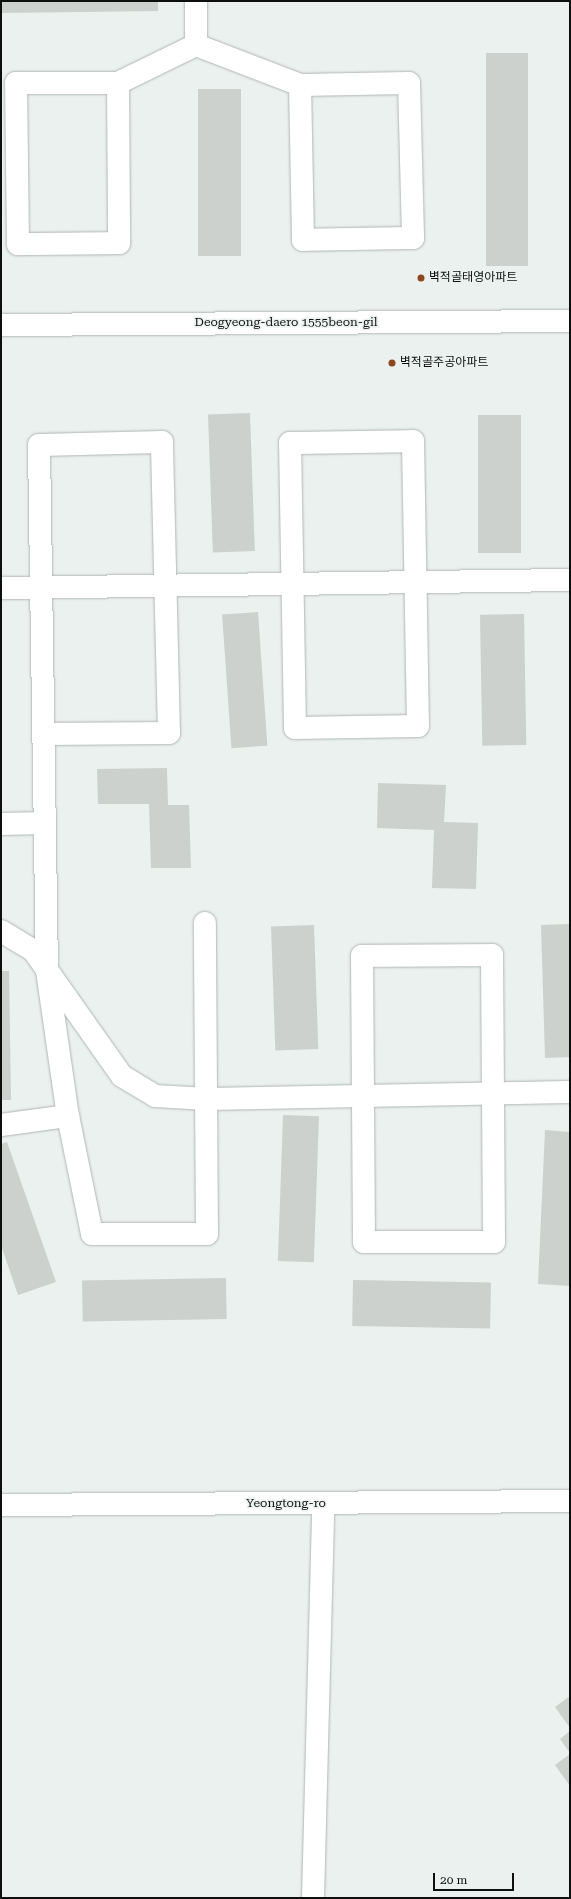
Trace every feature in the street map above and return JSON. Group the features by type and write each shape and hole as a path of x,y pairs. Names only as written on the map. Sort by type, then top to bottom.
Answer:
{"street":[{"path":"196,1 196,45"},
{"path":"118,83 119,243 18,244 16,83 118,83 196,45 300,85 409,83 413,238 303,240 300,85"},
{"name":"Deogyeong-daero 1555beon-gil","path":"1,325 570,322"},
{"path":"413,441 415,582 418,726 295,728 294,584 290,443 413,441"},
{"path":"44,734 169,733 162,442 39,445 48,971 68,1116 92,1234 207,1234 205,923"},
{"path":"1,588 570,580"},
{"path":"1,824 45,823"},
{"path":"1,931 33,950 122,1076 155,1096 207,1099 570,1092"},
{"path":"492,955 495,1093 494,1242 364,1242 365,1096 362,956 492,955"},
{"path":"1,1125 68,1116"},
{"name":"Yeongtong-ro","path":"4,1508 570,1501"},
{"path":"313,1898 323,1504"}],"building":[{"path":"1,1 158,1 158,11 1,13"},
{"path":"486,53 528,53 528,266 486,266"},
{"path":"198,89 241,89 241,256 198,256"},
{"path":"250,413 255,551 213,552 208,414"},
{"path":"478,415 521,415 521,553 478,553"},
{"path":"258,612 267,746 231,748 222,615"},
{"path":"524,614 526,745 482,746 480,615"},
{"path":"167,768 168,805 189,805 191,868 151,868 149,804 98,804 97,769"},
{"path":"378,783 446,785 444,822 478,823 476,889 432,888 434,830 377,828"},
{"path":"570,924 570,1057 545,1058 541,925"},
{"path":"314,925 318,1049 275,1050 271,927"},
{"path":"1,971 9,971 11,1100 1,1100"},
{"path":"283,1115 319,1116 314,1262 278,1261"},
{"path":"545,1130 570,1132 570,1286 538,1284"},
{"path":"7,1142 56,1282 18,1295 1,1245 1,1144"},
{"path":"226,1278 227,1319 83,1322 82,1281"},
{"path":"353,1280 491,1282 490,1328 352,1326"},
{"path":"570,1696 570,1728 555,1707"},
{"path":"570,1731 570,1753 560,1739"},
{"path":"570,1754 570,1786 555,1765"}],"place":[{"name":"벽적골태영아파트","path":"421,278"},
{"name":"벽적골주공아파트","path":"392,363"}]}
